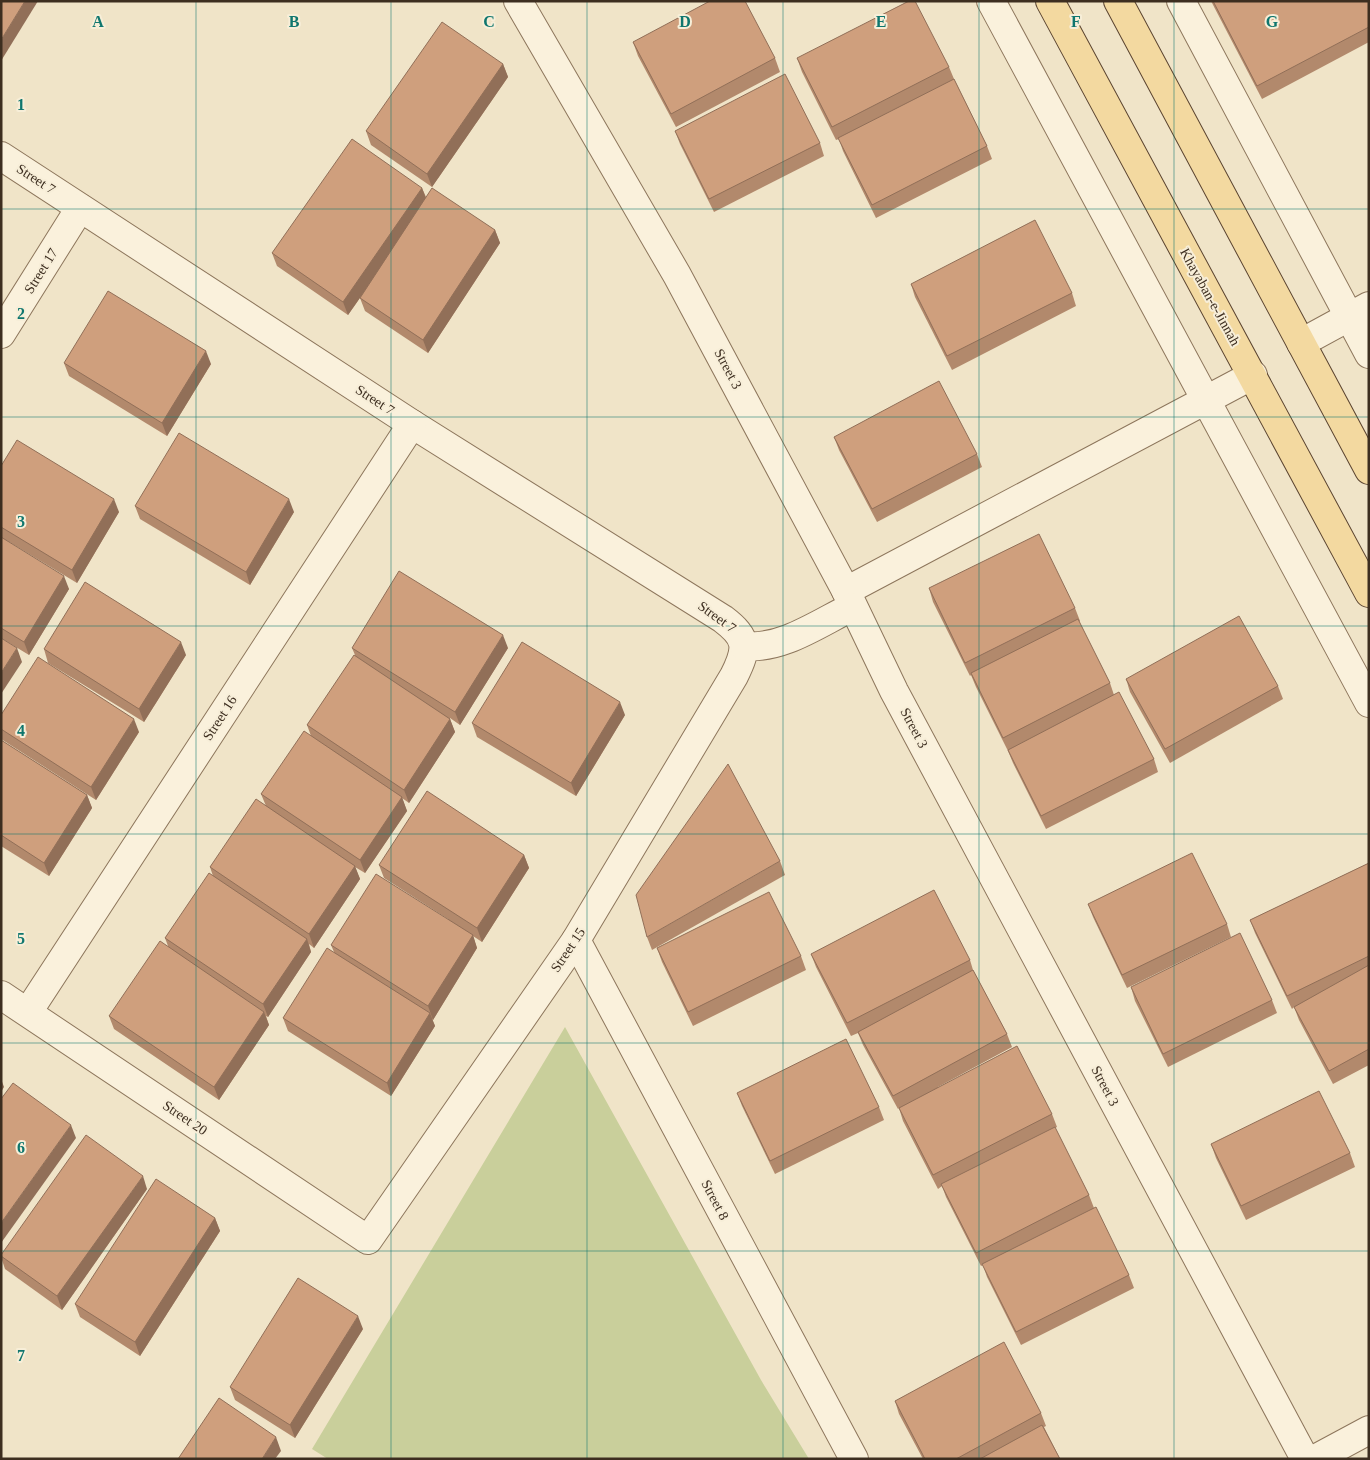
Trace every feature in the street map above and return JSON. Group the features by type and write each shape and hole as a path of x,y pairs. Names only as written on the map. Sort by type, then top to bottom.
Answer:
{"main road":[{"name":"Khayaban-e-Jinnah","path":"1050,1 1369,593"},
{"path":"1118,1 1369,470"}],"street":[{"name":"Street 3","path":"518,1 677,275 849,599 903,708 1305,1459"},
{"path":"990,1 1369,703"},
{"path":"1181,1 1359,311 1369,354"},
{"name":"Street 7","path":"1,156 412,424 723,619 742,636 744,646"},
{"name":"Street 17","path":"1,334 80,208"},
{"path":"1301,343 1359,311"},
{"path":"744,646 761,646 781,642 849,599 1252,375"},
{"name":"Street 16","path":"28,1012 412,424"},
{"name":"Street 15","path":"368,1240 576,940 734,676 743,658 744,646"},
{"name":"Street 8","path":"576,940 854,1459"},
{"name":"Street 20","path":"1,995 368,1240"},
{"path":"1315,1459 1369,1430"}],"green space":[{"path":"565,1027 761,1380 809,1459 328,1459 312,1449"}],"building":[{"path":"1,1 25,1 1,40"},
{"path":"710,1 745,1 775,58 671,114 633,42"},
{"path":"909,1 915,1 949,67 832,127 797,58"},
{"path":"1213,1 1369,1 1369,27 1257,86"},
{"path":"442,22 503,64 427,174 366,131"},
{"path":"785,74 820,143 709,199 675,131"},
{"path":"954,79 987,146 872,205 838,138"},
{"path":"352,139 422,188 343,302 272,253"},
{"path":"432,188 495,230 423,340 360,298"},
{"path":"1035,220 1072,293 947,356 911,284"},
{"path":"108,291 206,351 162,423 64,363"},
{"path":"939,381 977,454 872,509 834,437"},
{"path":"179,433 289,499 246,572 135,506"},
{"path":"17,440 114,499 72,570 1,527 1,466"},
{"path":"1039,534 1075,608 965,663 929,588"},
{"path":"1,537 64,576 24,642 1,628"},
{"path":"399,571 503,635 455,712 352,648"},
{"path":"85,582 181,642 139,709 44,649"},
{"path":"1239,616 1278,686 1165,749 1126,679"},
{"path":"1078,619 1110,683 1003,738 971,673"},
{"path":"1,638 17,648 1,673"},
{"path":"522,642 620,702 571,783 472,723"},
{"path":"354,655 450,719 404,790 307,725"},
{"path":"38,657 134,719 91,787 1,729 1,715"},
{"path":"1119,692 1154,759 1041,816 1008,750"},
{"path":"304,731 402,797 360,860 261,794"},
{"path":"1,740 87,795 44,863 1,835"},
{"path":"728,764 780,861 647,937 636,895"},
{"path":"427,791 524,855 477,928 379,865"},
{"path":"256,799 355,866 309,934 210,867"},
{"path":"1192,853 1227,924 1122,975 1088,904"},
{"path":"1369,863 1369,956 1287,996 1250,920"},
{"path":"209,873 307,939 263,1004 165,938"},
{"path":"376,874 473,935 428,1006 331,945"},
{"path":"934,890 970,960 847,1023 811,954"},
{"path":"769,892 801,956 688,1012 657,948"},
{"path":"1240,933 1272,1000 1163,1054 1131,987"},
{"path":"160,941 264,1012 214,1087 109,1016"},
{"path":"327,948 430,1013 387,1083 283,1018"},
{"path":"1369,965 1369,1049 1329,1071 1294,1007"},
{"path":"973,970 1007,1034 893,1096 858,1032"},
{"path":"846,1039 879,1107 770,1161 737,1093"},
{"path":"1017,1046 1052,1114 933,1175 899,1108"},
{"path":"13,1083 71,1125 1,1223 1,1099"},
{"path":"1319,1091 1350,1153 1241,1206 1211,1144"},
{"path":"1055,1127 1089,1195 976,1253 941,1184"},
{"path":"86,1135 143,1176 57,1296 1,1255"},
{"path":"156,1179 215,1218 135,1342 75,1304"},
{"path":"1096,1207 1129,1275 1016,1332 982,1264"},
{"path":"298,1278 358,1316 290,1425 230,1387"},
{"path":"1004,1342 1041,1413 956,1459 925,1459 895,1401"},
{"path":"219,1398 276,1437 262,1459 178,1459"},
{"path":"1042,1425 1060,1459 980,1459"}]}
